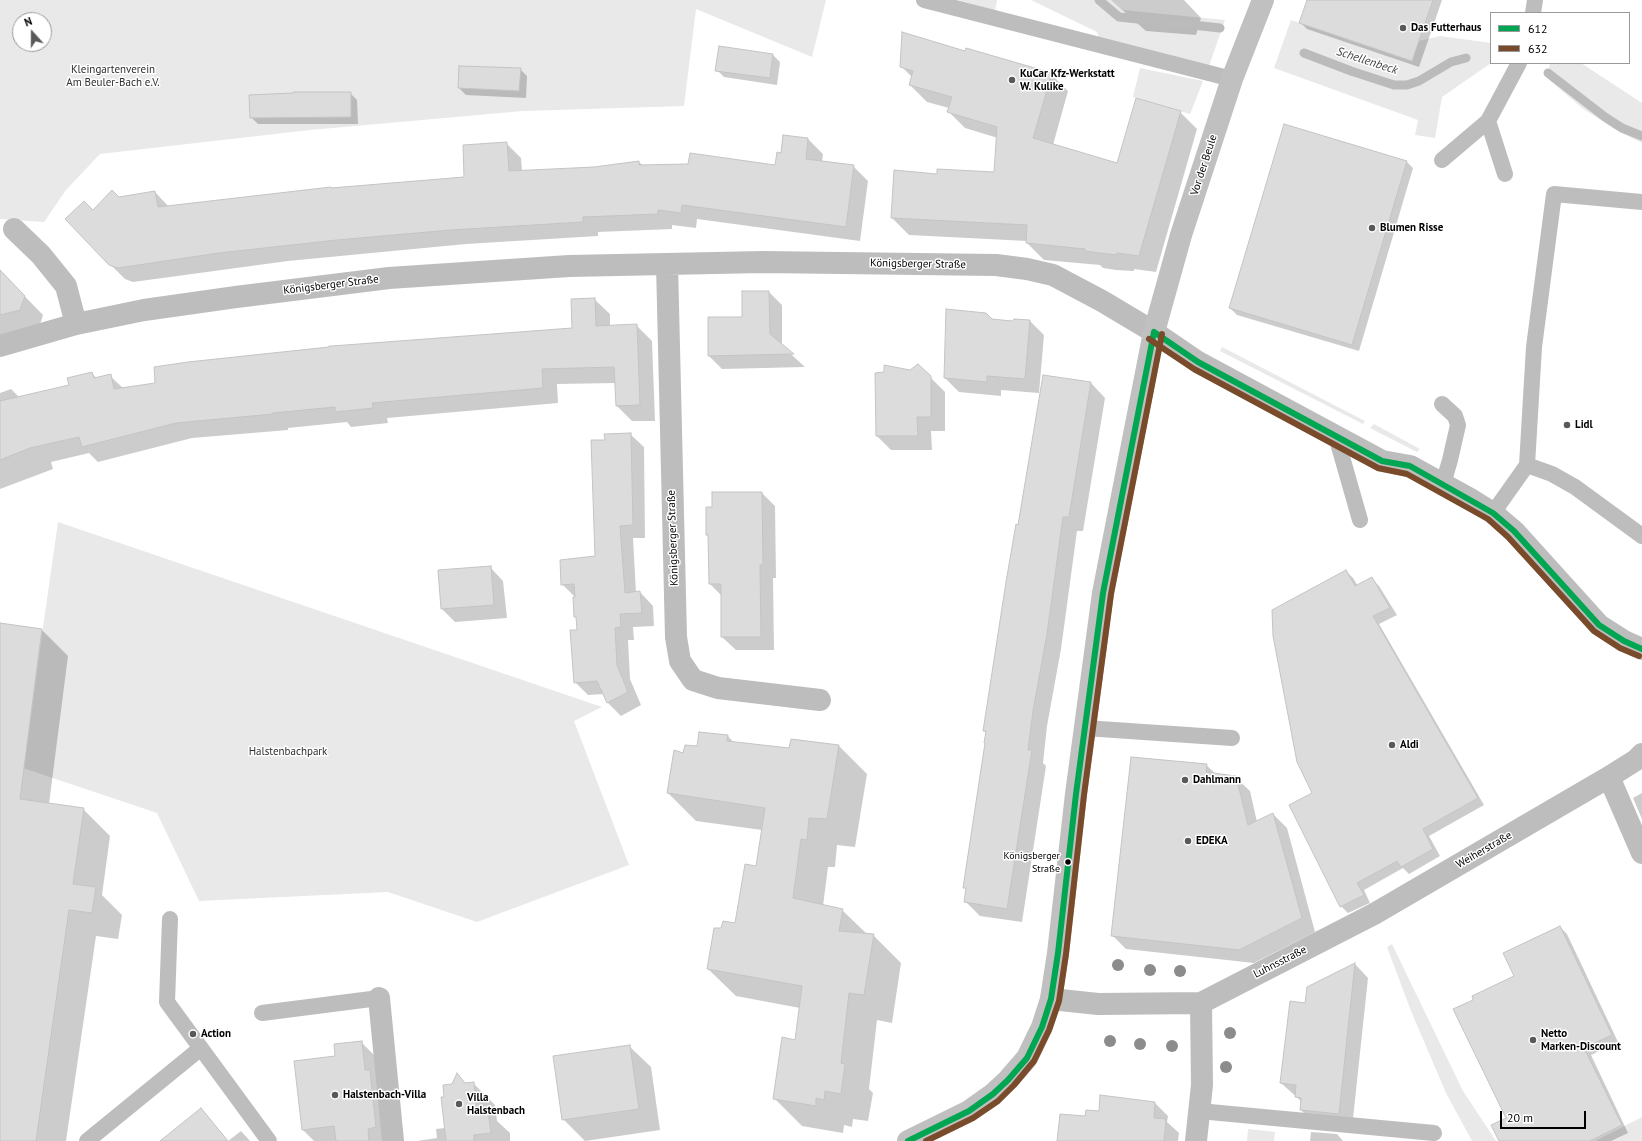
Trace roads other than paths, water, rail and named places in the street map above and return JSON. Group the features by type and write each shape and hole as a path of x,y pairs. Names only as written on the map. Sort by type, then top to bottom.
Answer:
{"main road":[{"name":"Vor der Beule","path":"908,1141 969,1111 993,1094 1008,1080 1027,1058 1042,1027 1051,999 1059,946 1103,593 1154,332 1182,235 1232,79 1263,0"}],"street":[{"path":"14,229 41,254 66,286 76,324"},
{"name":"Königsberger Straße","path":"0,346 76,324 144,310 390,278 569,266 763,262 996,265 1027,269 1053,275 1102,301 1154,332 1198,362 1382,461 1410,466 1493,513 1519,536 1599,625 1624,641 1642,649"},
{"name":"Königsberger Straße","path":"667,264 676,637 680,660 693,680 718,688 820,700"},
{"name":"Weiherstraße","path":"1360,922 1609,777 1636,760 1642,754"},
{"path":"1609,777 1642,853"},
{"name":"Luhnsstraße","path":"1051,999 1098,1004 1201,1003 1360,922"},
{"path":"379,998 393,1141"},
{"path":"1196,1141 1202,1085 1201,1003"}],"lane":[{"path":"924,0 1232,79"},
{"path":"1533,12 1536,0"},
{"path":"1442,160 1488,121 1518,64"},
{"path":"1488,121 1505,174"},
{"path":"1493,513 1526,465 1534,347 1554,194 1642,202"},
{"path":"1442,404 1455,416 1458,425 1450,460 1442,484"},
{"path":"1336,436 1360,520"},
{"path":"1526,465 1552,474 1575,487 1642,536"},
{"path":"1085,728 1232,738"},
{"path":"170,919 167,1002 269,1141"},
{"path":"262,1013 379,998"},
{"path":"87,1141 201,1048"},
{"path":"1200,1111 1434,1133"}],"waterway":[{"name":"Schellenbeck","path":"1099,0 1119,17 1220,28"},
{"name":"Schellenbeck","path":"1304,53 1351,71 1394,85 1407,85 1419,81 1451,62 1466,58"},
{"name":"Schellenbeck","path":"1548,73 1605,117 1622,128 1642,136"}],"place":[{"name":"Das Futterhaus","path":"1403,28"},
{"name":"KuCar Kfz-Werkstatt W. Kulike","path":"1012,80"},
{"name":"Blumen Risse","path":"1372,228"},
{"name":"Lidl","path":"1567,425"},
{"name":"Aldi","path":"1392,745"},
{"name":"Dahlmann","path":"1185,780"},
{"name":"EDEKA","path":"1188,841"},
{"name":"Königsberger Straße","path":"1068,862"},
{"name":"Action","path":"193,1034"},
{"name":"Netto Marken-Discount","path":"1533,1040"},
{"name":"Halstenbach-Villa","path":"335,1095"},
{"name":"Villa Halstenbach","path":"459,1104"}],"park label":[{"name":"Kleingartenverein Am Beuler-Bach e.V.","path":"113,76"},
{"name":"Halstenbachpark","path":"288,752"}]}
